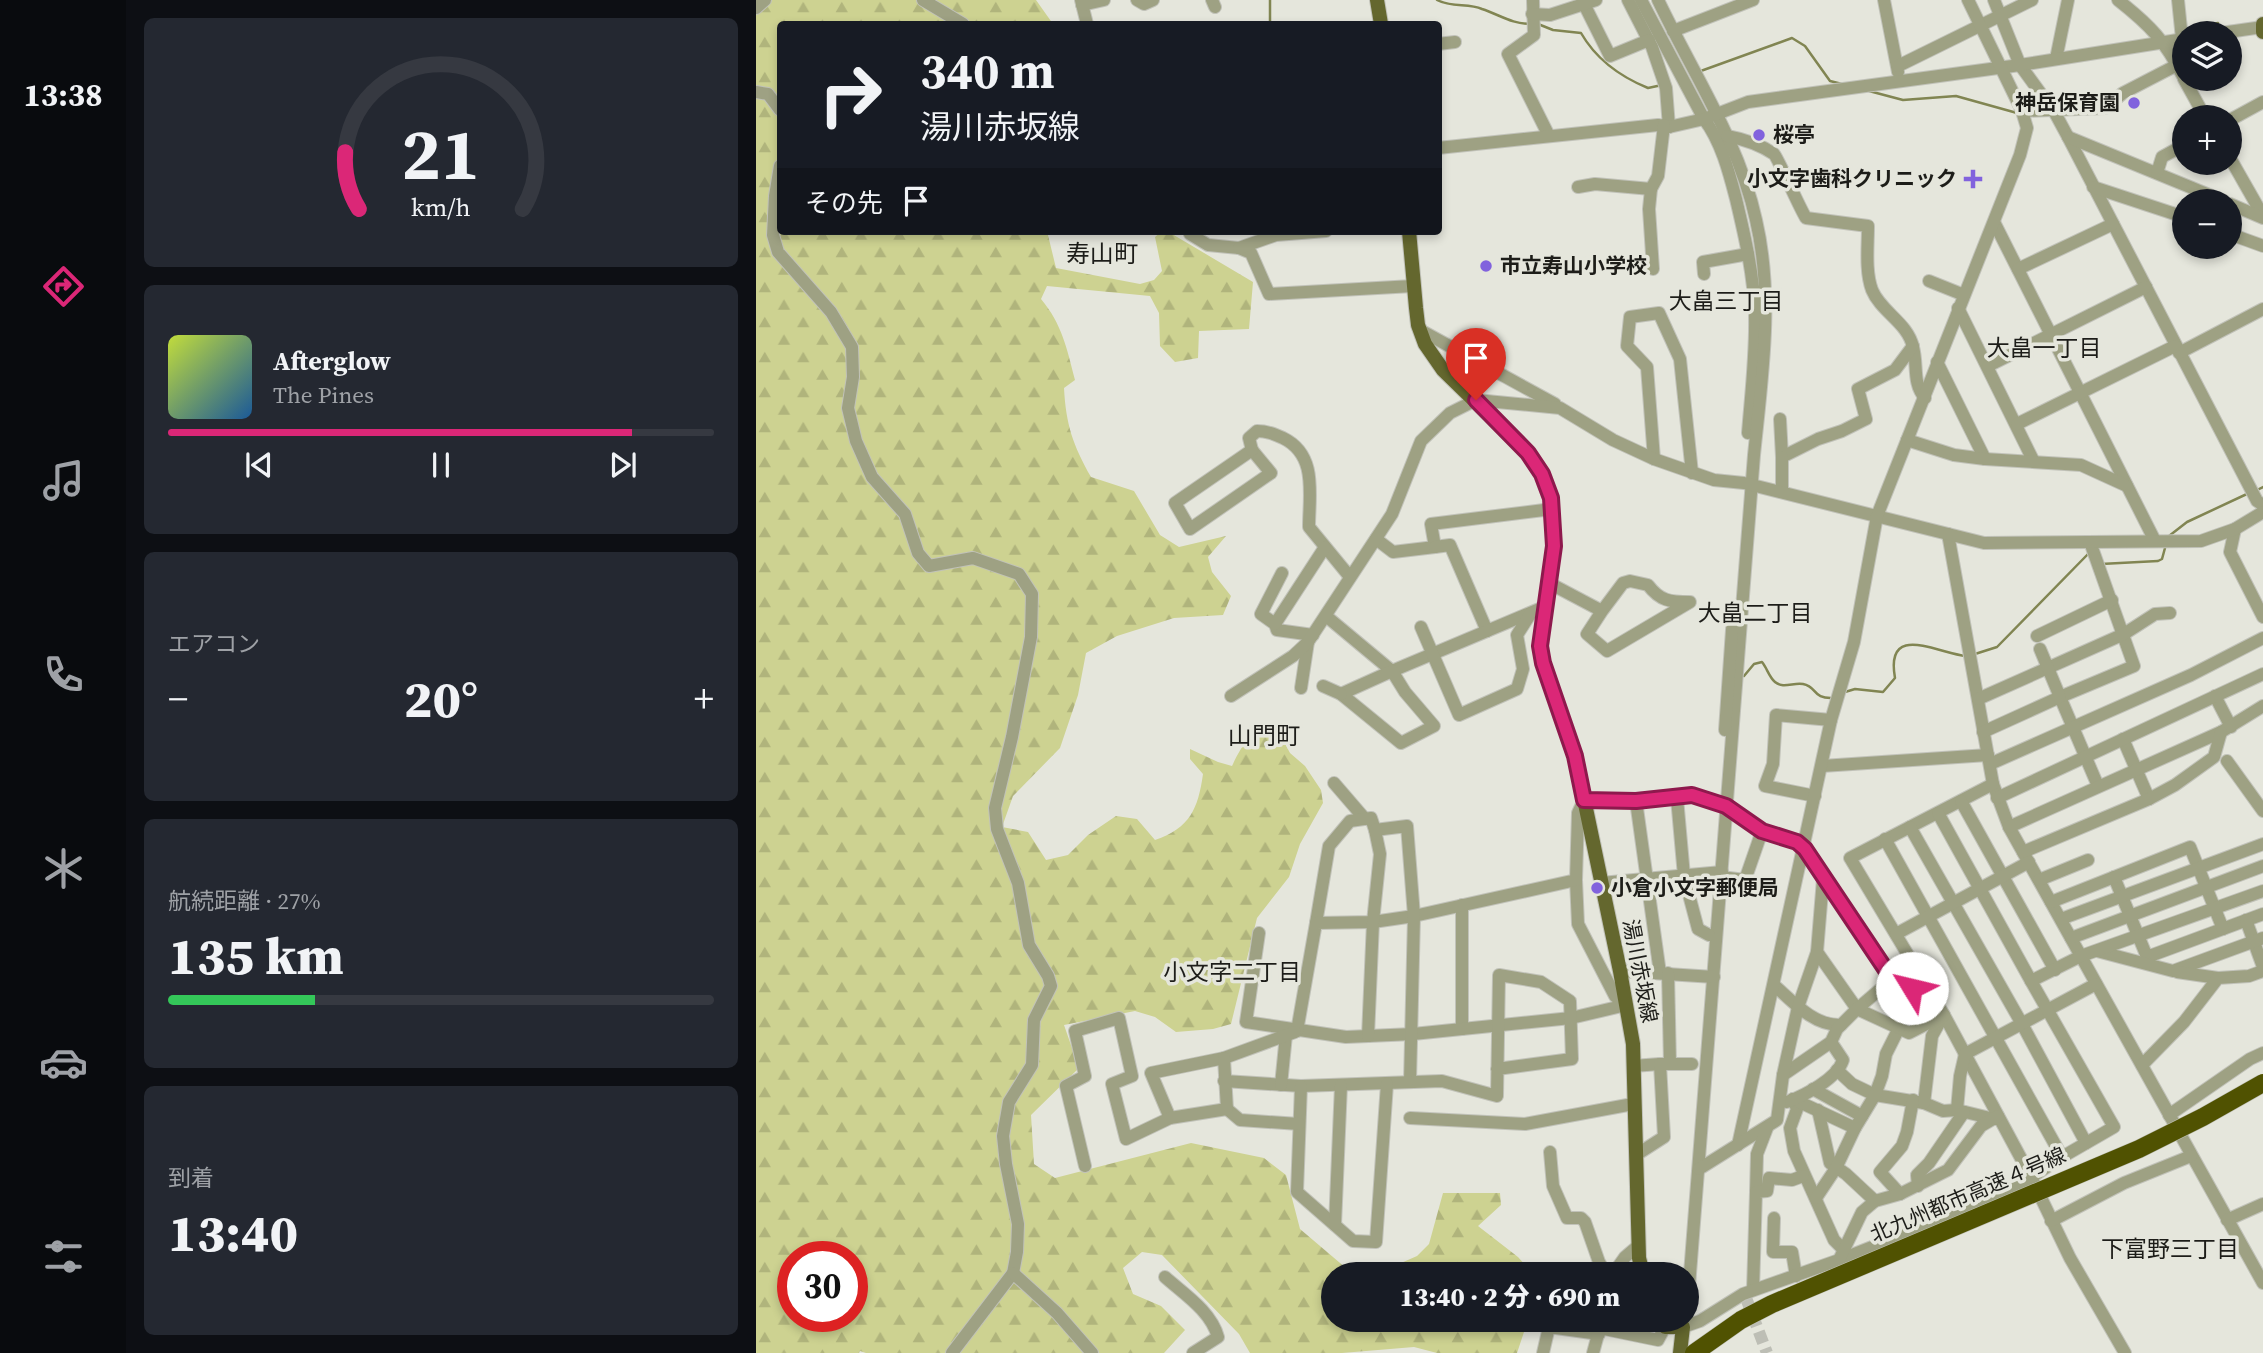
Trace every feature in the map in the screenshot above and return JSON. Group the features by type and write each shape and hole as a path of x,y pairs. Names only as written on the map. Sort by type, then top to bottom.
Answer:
{"highway":[{"name":"北九州都市高速４号線","path":"1694,1353 1732,1326 1772,1304 2158,1140 2263,1083"},
{"name":"北九州都市高速４号線","path":"1713,1353 1748,1329 1777,1314 2162,1149 2263,1096"}],"main road":[{"path":"1377,0 1380,21"},
{"name":"湯川赤坂線","path":"1409,235 1413,286 1420,330 1426,345 1443,370 1528,453 1542,474 1551,498 1554,546 1549,583 1538,610 1540,646 1543,663 1575,756 1633,1044 1633,1104 1641,1262"},
{"path":"1680,1353 1683,1332"}],"street":[{"path":"756,8 765,0"},
{"path":"1086,21 1081,3 1104,0"},
{"path":"1137,0 1144,4 1153,0"},
{"path":"1533,0 1534,35 1507,54 1549,136"},
{"path":"1628,0 1665,83 1666,126 1658,176 1651,189 1649,209 1653,269"},
{"path":"1641,0 1689,76 1717,114 1727,136 1756,218 1765,287 1763,355 1748,484 1722,805 1719,874 1685,1262"},
{"path":"1658,0 1673,31 1704,119 1712,128 1729,173 1748,254 1755,318 1748,484"},
{"path":"1673,31 1753,0"},
{"path":"1884,0 1899,83"},
{"path":"1738,1145 1805,849 1831,720 1854,642 1877,516 2020,155 2027,128 2002,67 1968,0"},
{"path":"1994,0 2020,65 2054,111 2068,136 2257,501 2263,505"},
{"path":"1898,66 2032,0"},
{"path":"2056,59 2068,0"},
{"path":"2118,0 2144,20 2164,41 2172,56"},
{"path":"2178,0 2181,21"},
{"path":"927,2 959,21"},
{"path":"1532,21 1590,2 1610,56 1648,40"},
{"path":"2242,31 2261,29"},
{"path":"1442,148 1666,126 1704,119 1748,102 1899,83 2172,40"},
{"path":"1442,44 1455,42"},
{"path":"2023,114 2098,108 2172,65"},
{"path":"756,92 768,94 777,106"},
{"path":"2242,114 2263,103"},
{"path":"1727,136 1745,140 1776,155 1797,204 1807,218 1868,226 1872,291 1907,331 1913,346 1918,389 1925,398"},
{"path":"2068,136 2195,189"},
{"path":"2157,173 2162,157 2172,152"},
{"path":"2240,175 2263,217"},
{"path":"777,184 773,235 778,252 831,312 852,347 853,377 848,408 856,441 872,477 905,514 918,553 929,566 973,558 1019,573 1032,594 1031,637 995,808 997,829 1017,883 1029,945 1051,986 1034,1020 1032,1065 1009,1102 1003,1136 1018,1224 1013,1273 952,1353"},
{"path":"1578,187 1595,184 1651,189"},
{"path":"2093,187 2172,214"},
{"path":"2242,209 2263,217"},
{"path":"1994,222 2155,541"},
{"path":"2018,270 2113,225"},
{"path":"1192,235 1208,245 1240,248 1251,253 1269,294 1413,286"},
{"path":"1240,248 1271,235"},
{"path":"2242,238 2263,246"},
{"path":"1704,274 1703,262 1748,254"},
{"path":"1929,281 1964,295"},
{"path":"1988,366 2146,288"},
{"path":"1958,308 2034,462"},
{"path":"2017,424 2263,309"},
{"path":"1654,459 1647,367 1627,345 1630,317 1659,313 1680,359 1692,473"},
{"path":"1420,330 1613,440 1654,459 1714,480 1748,484 1984,543 2201,541 2235,529 2263,512"},
{"path":"1782,457 1866,419 1858,389 1895,370 1913,346"},
{"path":"1937,362 1985,459"},
{"path":"1231,696 1293,656 1310,638 1392,514 1420,441 1450,412 1476,400 1560,408"},
{"path":"1780,419 1782,492"},
{"path":"1252,450 1175,503 1190,529 1271,473 1252,450 1249,438 1257,431 1269,431 1293,443 1306,460 1310,475 1309,527 1350,578"},
{"path":"1907,440 1954,455 2081,465 2127,486"},
{"path":"1434,547 1432,524 1552,509"},
{"path":"2235,529 2230,552 2263,617"},
{"path":"1948,534 1993,784 2009,827 2263,1283"},
{"path":"1376,539 1393,552 1450,545 1487,631"},
{"path":"1983,732 2134,666 2090,542"},
{"path":"1275,624 1325,547"},
{"path":"1282,573 1261,614 1275,624 1277,630 1310,638"},
{"path":"1630,581 1648,584 1656,596 1668,602 1690,602 1607,651 1587,634 1602,611 1623,583 1630,581"},
{"path":"1549,583 1602,611"},
{"path":"2098,786 2039,642 2112,600"},
{"path":"1341,694 1538,610"},
{"path":"1421,627 1459,715 1517,689 1523,669 1517,635 1538,610"},
{"path":"1978,699 2124,634 2155,614 2170,613"},
{"path":"1323,686 1341,694 1401,743 1434,726 1405,692 1392,671 1326,616"},
{"path":"1301,688 1310,638"},
{"path":"1822,766 1989,760 2073,727 2191,675 2263,638"},
{"path":"1997,798 2263,674"},
{"path":"1896,934 2003,876 2026,857 2175,785 2214,757 2226,729 2215,696"},
{"path":"2009,827 2226,729 2263,706"},
{"path":"1815,796 1765,786 1773,764 1776,715 1831,720"},
{"path":"2123,739 2149,799"},
{"path":"2227,761 2263,811"},
{"path":"1334,783 1365,819"},
{"path":"1993,784 1850,858 1944,1016 1996,1117 2031,1177 2051,1221 2125,1353"},
{"path":"1626,1005 1615,996 1578,924 1578,813 1584,800 1636,801 1692,795 1722,805 1762,831 1797,842 1805,849 1892,979 1912,988 1929,990"},
{"path":"1677,798 1684,876 1698,929 1709,936"},
{"path":"1636,801 1664,973 1665,1064 1664,1137 1636,1155"},
{"path":"1961,801 2055,970"},
{"path":"1699,1321 1747,1294 1842,1255 2006,1194 2114,1127 1938,813"},
{"path":"1281,1085 1316,923 1329,846 1350,821 1371,818 1380,854 1373,922 1368,1036"},
{"path":"1375,830 1406,827 1414,916 1410,1082"},
{"path":"1910,827 2086,1143"},
{"path":"1601,883 1719,874 1745,880 1762,831"},
{"path":"1885,839 2062,1157"},
{"path":"2061,919 2263,844"},
{"path":"2051,902 2190,847 2223,929"},
{"path":"2039,880 2088,860"},
{"path":"2071,938 2263,866"},
{"path":"1691,1262 1710,976 1709,936 1719,874"},
{"path":"2114,877 2147,957 2263,914"},
{"path":"1699,1169 1767,1128 1777,1120 1786,1102 1783,1075 1798,1007 1817,952 1824,879"},
{"path":"1316,923 1373,922 1414,916 1576,880"},
{"path":"2031,981 2081,956 2263,891"},
{"path":"1462,905 1462,1029"},
{"path":"2097,951 2173,971 2218,978 2249,976 2263,969 2258,940 2246,920"},
{"path":"1259,933 1247,1022 1292,1033 1346,1037 1413,1034 1571,1018 1626,1005"},
{"path":"2173,971 2258,940"},
{"path":"1817,952 1857,1009 1909,1032 1944,1016"},
{"path":"1620,971 1710,976"},
{"path":"1224,1081 1301,1086 1442,1081 1497,1096 1496,1026 1499,975 1541,982 1570,1002 1572,1059 1497,1069"},
{"path":"2142,1065 2184,1022 2218,978"},
{"path":"1783,1075 1831,1042 1857,1009 1892,979"},
{"path":"1918,1186 1917,1175 1929,1163 1961,1111 1960,1076 1965,1054 2096,984"},
{"path":"1774,985 1816,1020 1841,1026"},
{"path":"1900,1194 1880,1172 1902,1146 1918,1101 1933,1036 1944,1016"},
{"path":"1085,1166 1066,1086 1085,1076 1075,1031 1119,1018 1132,1076 1112,1084 1126,1139 1170,1118 1227,1109"},
{"path":"1816,1198 1836,1168 1854,1128 1875,1095 1886,1054 1899,1028"},
{"path":"1170,1118 1151,1073 1224,1058 1292,1033"},
{"path":"1786,1102 1813,1089 1837,1070 1843,1060 1831,1042"},
{"path":"2169,1115 2249,1059 2263,1053"},
{"path":"1224,1058 1227,1109 1240,1120 1299,1124"},
{"path":"1633,1066 1692,1063"},
{"path":"1837,1070 1852,1084 1875,1095 1918,1101 1943,1111 1996,1117"},
{"path":"1301,1086 1297,1192 1353,1241 1376,1242 1387,1084"},
{"path":"1335,1225 1341,1085"},
{"path":"1813,1089 1862,1116"},
{"path":"1786,1102 1818,1110 1854,1128"},
{"path":"1786,1102 1797,1109 1790,1128 1794,1151 1803,1176 1842,1255"},
{"path":"1410,1118 1525,1124 1633,1104"},
{"path":"1818,1110 1830,1163 1846,1174 1875,1202"},
{"path":"1842,1255 1863,1212 1875,1202 1900,1194 1948,1170 1980,1126 1996,1117"},
{"path":"1747,1294 1757,1154 1767,1128"},
{"path":"1550,1152 1553,1186 1567,1218 1581,1218 1585,1222 1599,1262"},
{"path":"2051,1221 2124,1183 2191,1156"},
{"path":"1756,1192 1767,1191 1769,1178 1792,1180 1803,1176"},
{"path":"2227,1220 2263,1204"},
{"path":"1774,1218 1773,1252 1793,1252 1796,1276"},
{"path":"1621,1262 1639,1245"},
{"path":"1013,1273 1057,1314 1092,1353"},
{"path":"1165,1277 1201,1308 1216,1327 1218,1337 1194,1353"},
{"path":"1543,1353 1548,1332"},
{"path":"1593,1353 1599,1332"},
{"path":"1624,1332 1658,1339 1660,1332"}],"green space":[{"path":"756,0 1036,0 1051,21 777,21 777,235 1048,235 1056,268 1140,284 1154,280 1162,271 1155,237 1174,235 1253,282 1249,329 1199,331 1198,358 1175,362 1160,346 1159,313 1150,296 1047,286 1041,299 1059,327 1069,358 1075,380 1064,388 1069,424 1079,455 1091,477 1134,491 1160,535 1179,547 1226,536 1208,557 1212,572 1231,596 1223,615 1174,618 1117,636 1086,653 1078,695 1060,748 1013,796 1002,827 1028,832 1046,860 1068,855 1088,835 1116,816 1137,819 1155,840 1177,830 1195,807 1203,774 1190,759 1190,749 1232,766 1249,740 1276,727 1290,753 1305,766 1321,790 1323,803 1300,844 1289,877 1257,918 1231,1024 1213,1029 1176,1032 1155,1017 1135,1011 1064,1025 1079,1068 1031,1115 1034,1164 1055,1178 1191,1143 1264,1158 1286,1175 1300,1229 1339,1262 1321,1262 1321,1332 1524,1332 1517,1353 1437,1353 1414,1347 1342,1353 1250,1353 1239,1334 1162,1255 1142,1252 1123,1268 1133,1294 1161,1306 1185,1330 1164,1353 756,1353"},
{"path":"1443,1193 1500,1193 1501,1205 1478,1226 1522,1262 1403,1262 1417,1256 1429,1244"}],"waterway":[{"path":"1270,0 1270,21"},
{"path":"1437,0 1477,7 1512,21 1531,24"},
{"path":"1538,24 1553,30 1581,33 1594,51 1619,73 1648,88 1662,85"},
{"path":"1698,72 1792,38 1805,46 1830,81 1842,84"},
{"path":"1869,91 1903,100 1956,96 2017,113"},
{"path":"2255,491 2263,487"},
{"path":"2169,536 2187,522 2249,493"},
{"path":"2101,564 2158,561 2162,559 2165,548"},
{"path":"1975,654 1997,647 2089,553"},
{"path":"1845,692 1855,689 1883,692 1895,678 1894,661 1898,651 1905,646 1916,645 1966,656"},
{"path":"1744,676 1754,664 1762,662 1771,678 1778,684 1803,684 1822,697 1833,698"}],"tunnel":[{"path":"1746,1298 1767,1353"}],"place":[{"name":"神岳保育園","path":"2134,103"},
{"name":"桜亭","path":"1759,135"},
{"name":"小文字歯科クリニック","path":"1973,179"},
{"name":"市立寿山小学校","path":"1486,266"},
{"name":"小倉小文字郵便局","path":"1597,888"}],"district":[{"name":"寿山町","path":"1102,254"},
{"name":"大畠三丁目","path":"1726,301"},
{"name":"大畠一丁目","path":"2044,348"},
{"name":"大畠二丁目","path":"1755,613"},
{"name":"山門町","path":"1264,736"},
{"name":"小文字二丁目","path":"1232,972"},
{"name":"下富野三丁目","path":"2170,1249"}],"route":[{"path":"1476,400 1528,453 1542,474 1551,498 1554,546 1540,646 1543,663 1575,756 1584,800 1636,801 1692,795 1726,806 1762,831 1797,842 1805,849 1892,979 1912,988"}]}
